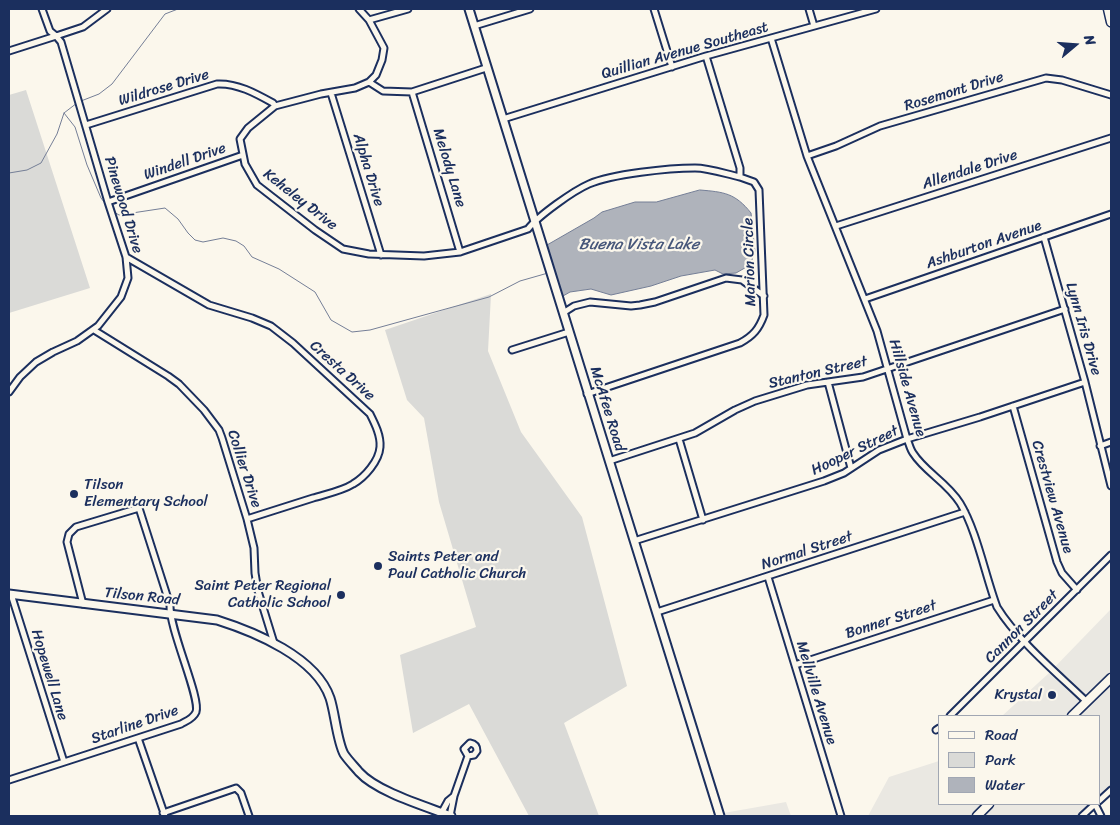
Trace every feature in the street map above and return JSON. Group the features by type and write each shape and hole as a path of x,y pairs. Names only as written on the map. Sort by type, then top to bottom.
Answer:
{"main road":[{"path":"1108,9 1111,22"},
{"path":"1073,715 1111,678"},
{"path":"977,816 988,805"}],"street":[{"name":"Pinewood Drive","path":"9,392 20,377 38,361 94,330 112,311 124,291 128,278 126,257 61,42 50,31 42,9"},
{"path":"9,51 83,27 107,9"},
{"path":"359,9 370,20 384,48 376,75 369,82 383,91 412,92 486,68"},
{"path":"370,20 408,9"},
{"name":"McAfee Road","path":"469,9 587,394 720,816"},
{"path":"474,26 530,9"},
{"path":"654,9 672,67"},
{"path":"809,9 814,26"},
{"name":"Quillian Avenue Southeast","path":"503,119 706,56 876,9"},
{"name":"Hillside Avenue","path":"771,38 807,156 877,331 907,439 913,452 924,465 940,478 965,512 994,600 1004,618 1024,642 1087,702"},
{"path":"706,56 740,168 740,178"},
{"name":"Rosemont Drive","path":"807,156 836,146 880,126 1046,78 1062,80 1111,95"},
{"name":"Keheley Drive","path":"369,82 355,88 275,106 248,128 241,136 240,146 248,170 257,185 343,249 360,253 424,256 460,252 519,233 528,229 534,221"},
{"name":"Wildrose Drive","path":"86,125 217,84 248,90 273,103 275,106"},
{"name":"Melody Lane","path":"412,92 460,252"},
{"name":"Alpha Drive","path":"331,93 381,255"},
{"name":"Allendale Drive","path":"836,226 1111,138"},
{"name":"Windell Drive","path":"108,202 243,155"},
{"name":"Marion Circle","path":"534,221 588,184 611,178 696,168 754,182 760,190 764,297 764,315 760,327 740,344 587,394"},
{"name":"Ashburton Avenue","path":"864,299 1111,214"},
{"name":"Lynn Iris Drive","path":"1044,237 1085,382 1111,486"},
{"name":"Cresta Drive","path":"126,257 208,305 252,318 271,326 365,408 377,430 380,441 379,451 370,469 355,483 327,494 247,519"},
{"path":"563,313 574,306 590,302 631,306 647,304 726,278 742,280 764,297"},
{"name":"Stanton Street","path":"609,461 695,433 755,401 807,385 863,377 1065,309"},
{"name":"Collier Drive","path":"94,330 168,376 189,394 211,419 222,438 247,519 254,548 258,591 274,643"},
{"path":"512,350 569,332"},
{"path":"828,382 851,468"},
{"name":"Hooper Street","path":"634,541 824,482 844,473 879,450 907,439 1085,382"},
{"name":"Crestview Avenue","path":"1014,406 1057,562 1062,573 1077,590"},
{"path":"679,439 703,520"},
{"path":"1100,446 1111,442"},
{"path":"83,604 67,542 69,534 76,527 139,508 170,605 170,613"},
{"name":"Normal Street","path":"657,612 965,512"},
{"name":"Cannon Street","path":"951,715 1111,556"},
{"name":"Mellville Avenue","path":"768,577 841,816"},
{"name":"Tilson Road","path":"10,594 217,620 274,643 309,668 326,687 331,699 343,752 360,773 380,788 451,816"},
{"name":"Hopewell Lane","path":"10,594 64,762"},
{"name":"Bonner Street","path":"794,665 994,600"},
{"name":"Starline Drive","path":"9,780 180,724 191,718 196,712 196,700 170,613"},
{"path":"138,738 164,815 238,788 248,816"},
{"path":"451,816 454,796 468,756"},
{"path":"1100,800 1111,790"},
{"path":"442,812 448,801 454,796"},
{"path":"1082,816 1094,805"}],"shaded area":[{"path":"1111,609 1111,789 1100,799 1100,715 1003,715 1049,673"},
{"path":"938,761 938,805 1093,805 1079,816 868,816 889,777"},
{"path":"786,802 791,816 718,816 718,814"}],"green space":[{"path":"26,90 90,288 9,313 9,95"},
{"path":"491,294 488,351 521,432 582,517 627,686 564,723 599,816 529,816 469,704 413,733 400,655 476,627 439,502 424,418 407,400 385,330"}],"water":[{"name":"Buena Vista Lake","path":"700,190 734,197 751,213 755,252 750,265 736,273 723,274 715,270 681,276 651,286 611,295 591,289 570,292 563,296 547,245 602,212 635,202 656,202"}],"waterway":[{"path":"81,101 99,94 112,84 165,14 178,9"},
{"path":"9,173 27,170 41,163 57,134 64,113 77,103"},
{"path":"64,113 75,127 87,165 101,198 107,206"},
{"path":"114,212 119,215 165,208 178,219 195,240 203,242 223,238 236,241 244,246 252,257 279,269 315,292 331,320 352,332 370,330 489,297 520,281 548,273"}],"place":[{"name":"Tilson Elementary School","path":"74,494"},
{"name":"Saints Peter and Paul Catholic Church","path":"378,566"},
{"name":"Saint Peter Regional Catholic School","path":"341,595"},
{"name":"Krystal","path":"1052,695"}]}
